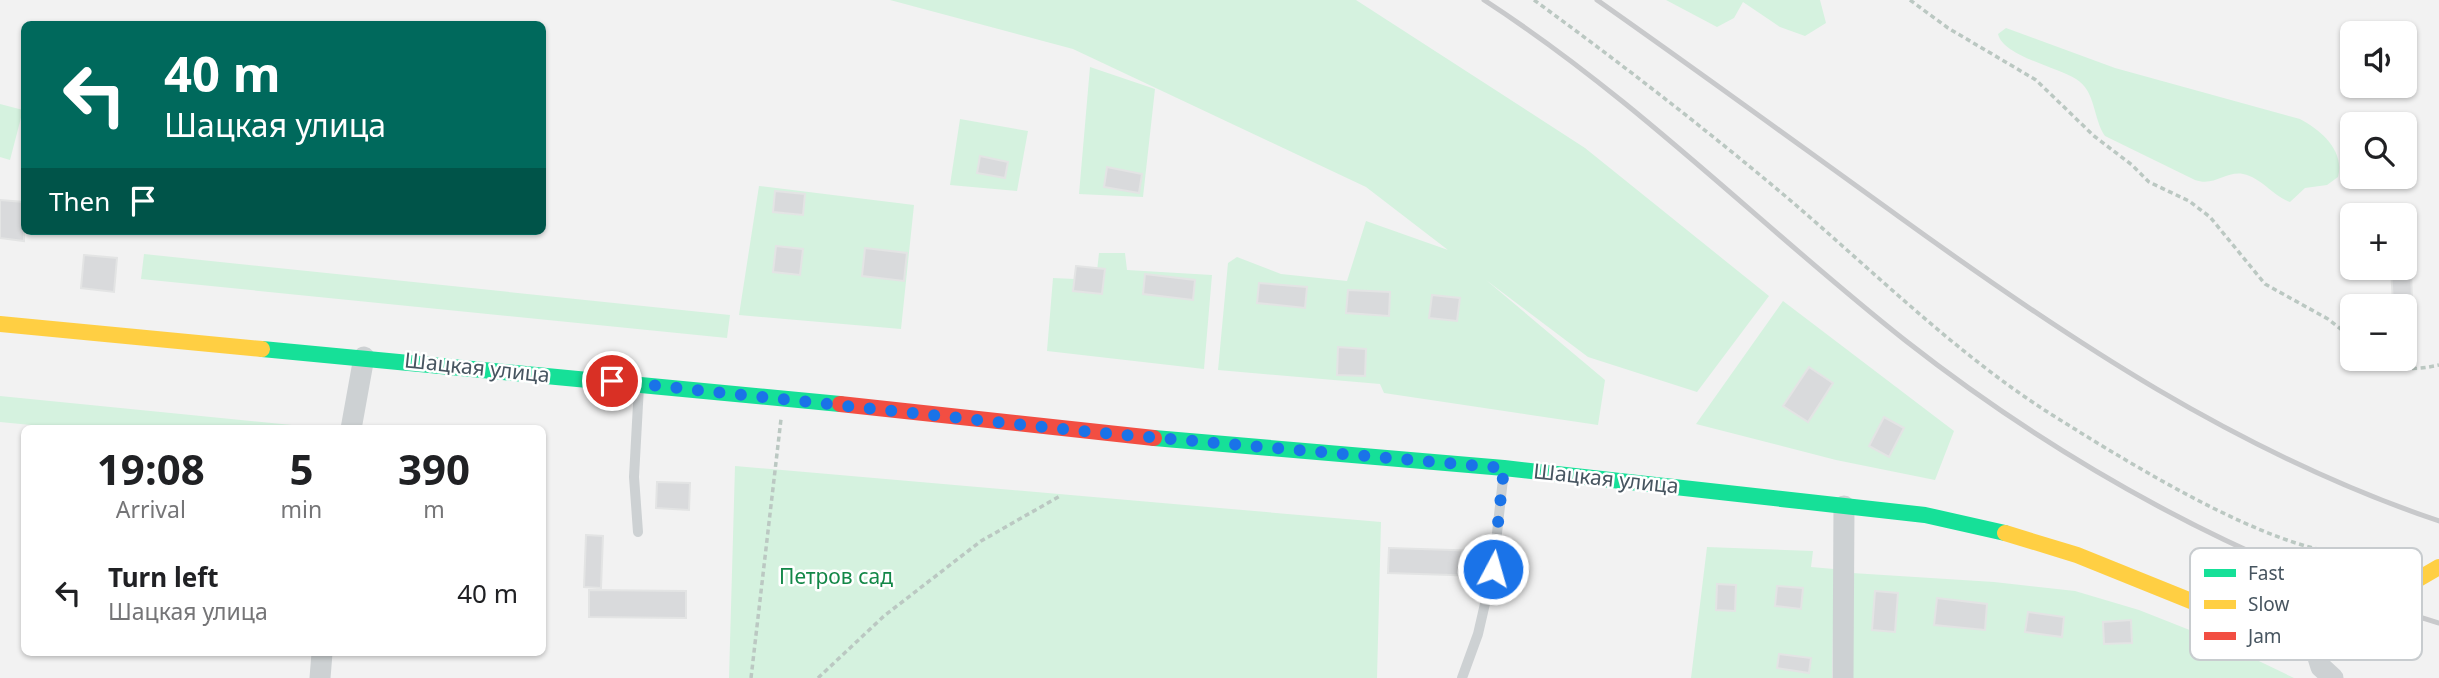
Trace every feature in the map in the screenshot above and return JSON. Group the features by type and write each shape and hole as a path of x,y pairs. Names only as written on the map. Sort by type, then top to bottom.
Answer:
{"main road":[{"name":"Шацкая улица","path":"0,324 783,398 1091,432 1504,468 1925,515 2011,534 2088,559 2190,600"}],"street":[{"path":"352,425 364,357"},
{"path":"1843,678 1844,506"},
{"path":"320,678 322,656"},
{"path":"2319,660 2321,667 2333,678"}],"lane":[{"path":"638,532 634,477 639,384"},
{"path":"1462,678 1478,634 1493,569 1504,468"}],"path":[{"path":"1534,0 1653,89 1784,195 1951,339 2044,410 2179,489 2256,527 2315,548"},
{"path":"1910,0 1948,28 2036,80 2094,136 2132,164 2149,182 2189,201 2210,216 2266,285 2328,319 2340,328"},
{"path":"2417,370 2439,365"},
{"path":"751,678 783,398"},
{"path":"818,678 884,616 981,541 1060,496"}],"green space":[{"path":"890,0 1356,0 1585,148 1769,296 1697,392 1588,357 1486,280 1605,380 1598,425 1384,393 1380,384 1218,370 1228,263 1237,257 1281,274 1347,281 1366,221 1448,250 1366,187 1073,49"},
{"path":"1666,0 1820,0 1826,23 1805,36 1780,27 1743,2 1734,18 1717,27"},
{"path":"2006,28 2115,68 2300,119 2330,142 2338,159 2338,177 2327,185 2305,188 2290,202 2256,179 2243,174 2208,182 2195,180 2105,136 2091,98 2082,84 2010,49 1998,34"},
{"path":"1090,67 1155,89 1143,197 1079,194"},
{"path":"0,104 21,109 21,118 10,160 0,157"},
{"path":"960,119 1028,131 1017,191 950,185"},
{"path":"759,186 914,205 901,329 739,315"},
{"path":"1099,253 1125,253 1127,270 1212,275 1204,369 1047,351 1053,278 1096,280"},
{"path":"144,254 730,315 727,338 141,279"},
{"path":"1783,301 1954,431 1935,480 1836,460 1696,424"},
{"path":"0,396 292,425 31,425 0,422"},
{"name":"Петров сад","path":"735,466 1381,522 1377,678 729,678"},
{"path":"1707,547 1813,551 1811,567 1834,569 1832,678 1691,678"},
{"path":"1852,573 1994,582 2075,591 2139,610 2190,630 2190,660 2257,660 2294,678 1850,678"}],"building":[{"path":"980,156 1008,162 1005,178 977,173"},
{"path":"1107,167 1142,174 1139,193 1104,187"},
{"path":"775,191 805,194 803,215 773,212"},
{"path":"0,200 21,202 21,235 24,235 24,241 0,238"},
{"path":"776,246 803,249 800,275 773,272"},
{"path":"865,248 907,253 904,281 862,276"},
{"path":"84,255 117,258 114,292 81,288"},
{"path":"1076,266 1105,269 1102,294 1073,291"},
{"path":"1145,274 1195,280 1193,300 1143,294"},
{"path":"2392,280 2411,280 2412,294 2392,294"},
{"path":"1259,283 1307,287 1305,308 1257,303"},
{"path":"1348,290 1390,292 1389,316 1346,313"},
{"path":"1432,295 1460,298 1457,321 1429,318"},
{"path":"1338,347 1366,349 1365,376 1337,375"},
{"path":"1809,367 1833,383 1808,422 1783,406"},
{"path":"1884,417 1904,428 1889,457 1869,446"},
{"path":"657,482 690,483 689,510 656,508"},
{"path":"586,535 603,536 601,588 584,587"},
{"path":"1389,548 1483,551 1482,576 1388,573"},
{"path":"1717,584 1736,585 1735,611 1716,610"},
{"path":"1777,586 1803,588 1801,609 1775,606"},
{"path":"589,590 686,591 686,618 589,617"},
{"path":"1875,591 1898,593 1895,632 1872,630"},
{"path":"1937,598 1987,604 1985,630 1934,625"},
{"path":"2028,612 2064,617 2062,637 2025,632"},
{"path":"2131,620 2132,643 2104,644 2103,622"},
{"path":"1779,654 1811,658 1809,673 1777,668"}],"railway":[{"path":"1484,0 1595,79 1853,298 1966,386 2093,469 2159,507 2243,548"},
{"path":"1597,0 1962,262 2091,349 2224,427 2294,462 2439,521"},
{"path":"2422,618 2439,623"}],"traffic: fast":[{"path":"262,349 840,404"},
{"path":"1154,438 1504,468 1925,515 2005,533"}],"traffic: slow":[{"path":"0,324 262,349"},
{"path":"2005,533 2077,555 2190,601"},
{"path":"2422,577 2439,567"}],"traffic: jam":[{"path":"840,404 1154,438"}],"route":[{"path":"612,381 1091,432 1504,468 1493,569"}]}
